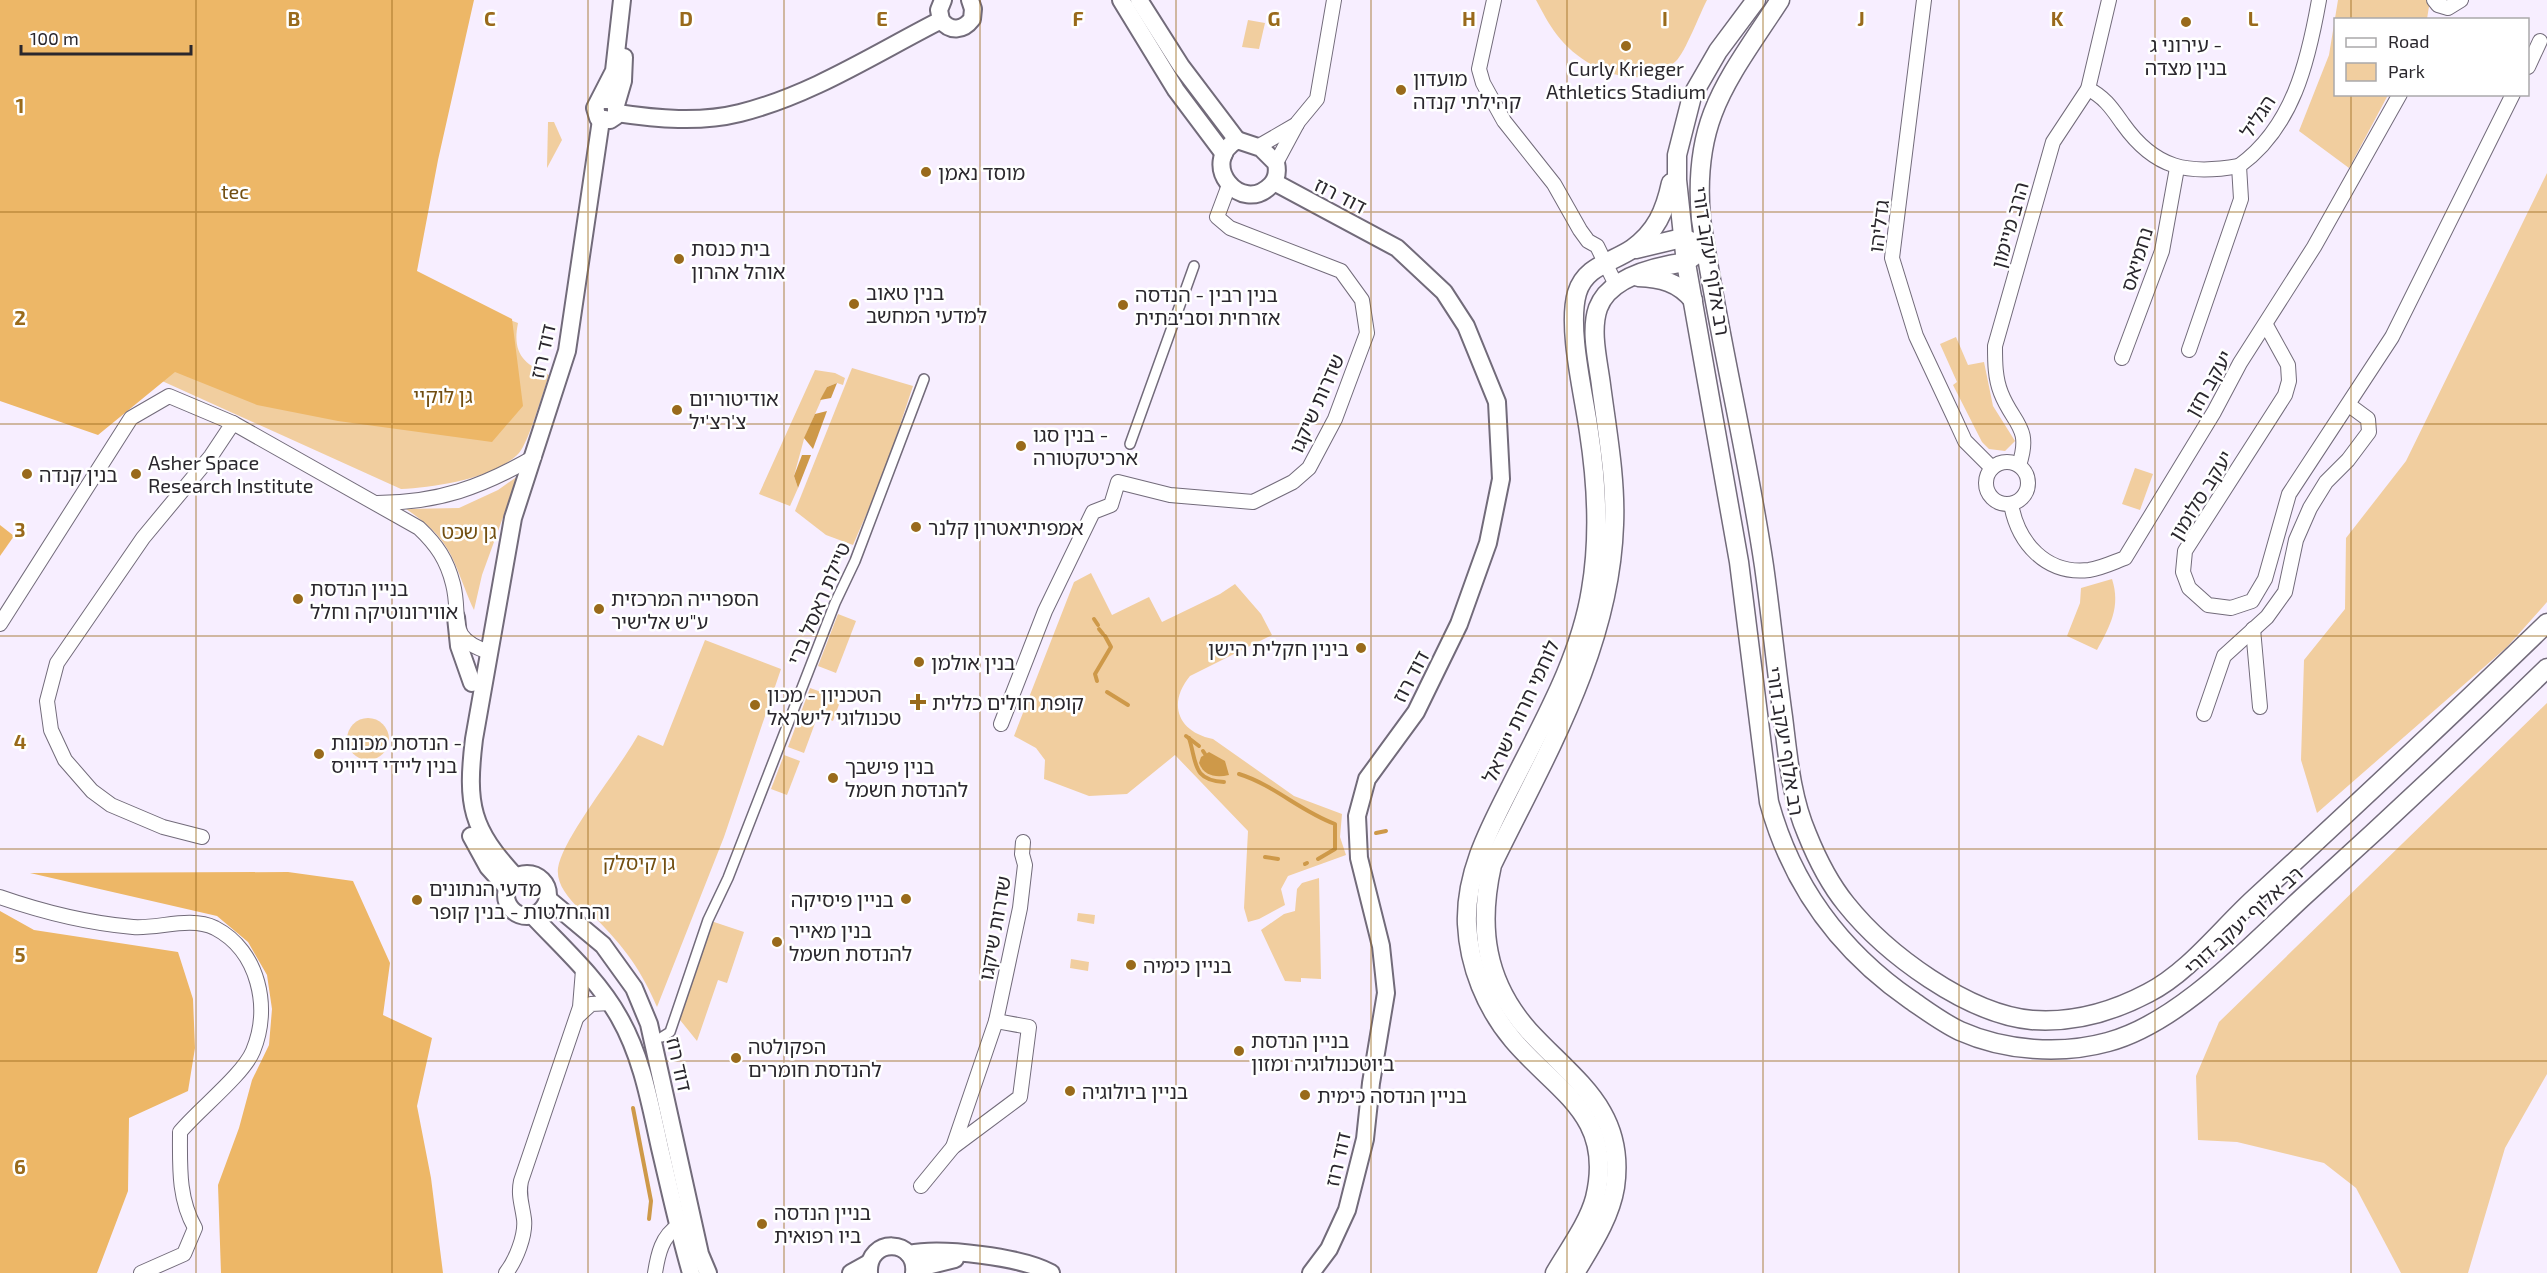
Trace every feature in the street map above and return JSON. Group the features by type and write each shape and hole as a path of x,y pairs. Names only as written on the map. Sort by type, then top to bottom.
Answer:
{"main road":[{"name":"רב אלוף יעקב דורי","path":"1756,0 1718,51 1692,96 1677,155 1682,238 1728,494 1769,801 1778,832 1805,892 1825,922 1887,983 1960,1031 2034,1050 2074,1048 2110,1042 2153,1022 2227,970 2442,770 2547,668"},
{"name":"רב אלוף יעקב דורי","path":"1780,0 1726,82 1711,113 1703,138 1698,174 1705,248 1763,564 1795,802 1821,866 1845,903 1864,925 1919,970 1953,994 2001,1014 2033,1020 2073,1018 2108,1012 2152,992 2173,978 2237,914 2419,747 2547,623"},
{"name":"לוחמי חרות ישראל","path":"1555,1273 1586,1221 1594,1198 1598,1173 1597,1150 1592,1130 1572,1096 1514,1041 1498,1019 1473,966 1467,921 1471,876 1479,854 1569,663 1591,591 1598,522 1597,489 1577,351 1575,309 1577,292 1584,279 1605,261 1629,251 1655,227 1662,214 1677,155"},
{"path":"1623,281 1669,265 1686,263 1705,248 1682,238 1629,251"},
{"name":"לוחמי חרות ישראל","path":"1575,1273 1608,1214 1616,1163 1612,1137 1606,1117 1595,1098 1529,1030 1506,998 1491,964 1484,920 1492,865 1583,674 1607,593 1612,562 1614,500 1596,327 1599,307 1623,281"},
{"path":"1623,281 1668,281 1678,285 1693,300"}],"street":[{"path":"622,0 611,106 670,119 739,113 809,88 941,20"},
{"path":"943,0 939,10 941,20 949,27 960,29 969,23 977,3"},
{"path":"1121,0 1176,90 1224,154"},
{"path":"1139,0 1181,66 1237,140 1259,146 1268,152 1276,163 1278,169 1274,182 1261,192 1252,194 1236,190 1229,185 1222,170 1224,154 1237,140"},
{"path":"1276,163 1298,122 1317,99 1334,0"},
{"path":"1494,0 1479,69 1483,83 1504,121 1539,161 1580,230 1588,241 1597,246 1605,261 1623,281"},
{"name":"גדליהו","path":"1924,0 1892,258 1916,336 1965,441 1992,468"},
{"name":"הרב מיימון","path":"2019,465 2025,448 2023,429 2001,393 1996,370 1995,346 2054,142 2088,89 2109,0"},
{"name":"הגליל","path":"2189,350 2241,199 2239,165 2259,151 2272,136 2291,100 2308,59 2319,0"},
{"path":"2438,9 2454,7 2461,0"},
{"path":"2529,65 2540,41"},
{"path":"2088,89 2100,95 2136,143 2156,159 2177,168 2219,170 2239,165"},
{"name":"יעקב חזן","path":"2011,504 2014,520 2024,542 2038,556 2053,564 2086,570 2125,558 2214,412 2240,363 2314,248 2399,96"},
{"name":"יעקב סלומון","path":"2266,325 2288,365 2289,381 2285,395 2263,432 2218,496 2185,551 2183,572 2189,588 2208,605 2231,608 2252,601 2265,579 2289,494 2392,337 2512,96"},
{"name":"דוד רוז","path":"512,883 479,852 466,824 462,805 461,748 472,683 499,587 513,518 567,351 601,120 596,115 595,108 611,106"},
{"path":"1259,146 1298,122"},
{"name":"נחמיאס","path":"2122,358 2162,250 2177,168"},
{"name":"דוד רוז","path":"1274,182 1397,248 1444,292 1466,326 1497,402 1501,479 1488,543 1459,624 1416,712 1367,779 1358,816 1359,858 1382,945 1386,993 1371,1083 1365,1139 1347,1210 1329,1249 1311,1273"},
{"name":"שדרות שיקגו","path":"1001,724 1068,560 1093,512 1111,505 1118,482 1170,495 1253,502 1293,482 1309,468 1335,419 1367,333 1362,300 1341,271 1230,228 1216,217 1229,185"},
{"path":"1130,444 1194,266"},
{"name":"טיילת ראסל ברי","path":"662,1037 670,1032 708,920 728,878 835,603 855,561 924,379"},
{"path":"0,624 131,418 169,396 233,423 377,503 419,528 438,545 453,585 459,646 472,683"},
{"path":"2204,714 2224,656 2253,629 2285,592 2296,540 2310,508 2326,482 2348,460 2369,432 2368,419 2349,405"},
{"path":"202,837 163,826 111,806 92,791 65,760 51,730 47,701 57,663 142,538 211,456 233,423"},
{"path":"377,503 406,503 448,496 493,480 534,457"},
{"path":"2004,462 2019,465 2027,475 2028,489 2020,500 2011,504 2001,504 1989,495 1986,481 1992,468 2004,462"},
{"path":"456,617 459,631 465,641 483,650"},
{"path":"2253,629 2260,707"},
{"name":"דוד רוז","path":"483,650 470,772 472,804 476,823 484,839 512,883"},
{"name":"שדרות שיקגו","path":"953,1147 996,1021 1020,908 1025,865 1022,854 1023,842"},
{"path":"528,874 538,877 546,887 548,899 543,909 533,916 520,915 510,908 512,883 528,874"},
{"path":"0,897 74,917 135,927 180,923 214,928 243,951 261,989 261,1020 253,1052 236,1076 199,1109 180,1132 180,1178 185,1211 195,1228 184,1254 141,1273"},
{"name":"דוד רוז","path":"548,899 603,945 634,988 649,1024 700,1254 708,1273"},
{"name":"דוד רוז","path":"533,916 611,1003 630,1036 646,1082 678,1226 691,1273"},
{"path":"506,1273 514,1259 524,1222 518,1193 521,1181 583,996 583,970"},
{"path":"573,1022 591,1004 611,1003"},
{"path":"921,1186 953,1147 1020,1097 1029,1027 996,1021"},
{"path":"655,1273 661,1246 668,1233 678,1226"},
{"path":"851,1273 869,1268 876,1251 888,1246 902,1248 913,1266 974,1256 1008,1260 1051,1273"},
{"path":"1008,1260 1030,1273"}],"green space":[{"name":"tec","path":"0,0 474,0 438,160 417,271 512,319 523,406 492,442 338,421 257,405 175,372 98,435 0,401"},
{"name":"Curly Krieger Athletics Stadium","path":"1536,0 1707,0 1688,42 1676,61 1662,71 1646,76 1630,77 1597,68 1568,48 1554,31"},
{"path":"2338,0 2430,0 2427,18 2335,18"},
{"path":"1248,20 1265,23 1259,49 1242,47"},
{"path":"2334,24 2334,96 2387,96 2349,168 2299,131 2329,55"},
{"path":"548,122 554,122 562,140 547,168"},
{"path":"2547,173 2547,602 2507,647 2317,813 2301,760 2304,660 2345,609 2346,538 2406,461"},
{"name":"גן לוקיי","path":"413,284 518,323 518,350 526,362 549,375 531,428 519,453 508,462 480,475 447,484 401,489 151,376"},
{"path":"1956,337 1968,365 1984,362 1993,406 2015,441 2005,451 1989,449 1982,442 1953,385 1957,382 1940,344"},
{"path":"852,368 913,386 883,476 853,545 826,535 795,511"},
{"path":"815,370 835,373 845,378 843,385 837,383 827,387 804,439 794,476 798,488 790,506 759,494"},
{"path":"2135,468 2153,474 2140,510 2122,504"},
{"name":"גן שכט","path":"518,476 482,575 474,610 456,565 443,543 434,532 406,509 459,508 498,490"},
{"path":"0,525 14,536 0,556"},
{"path":"1091,573 1112,615 1149,597 1162,622 1220,594 1235,584 1261,614 1272,635 1190,676 1183,686 1178,706 1184,723 1191,730 1213,739 1294,796 1342,814 1340,837 1346,855 1288,876 1281,889 1285,905 1259,919 1248,922 1244,908 1248,831 1175,755 1127,794 1089,796 1044,779 1045,760 1036,748 1014,736 1074,582"},
{"path":"2112,579 2115,607 2110,624 2097,650 2067,636 2080,603 2081,588"},
{"path":"838,614 856,621 836,673 818,666"},
{"name":"גן קיסלק","path":"705,640 781,669 724,837 657,1007 643,978 619,943 587,909 578,908 567,895 559,879 558,868 570,839 638,735 663,746"},
{"path":"810,688 841,699 833,721 818,715 804,753 788,747"},
{"path":"2547,703 2547,1074 2505,1148 2468,1273 2401,1273 2356,1188 2324,1163 2237,1142 2198,1140 2196,1076 2219,1022"},
{"path":"368,718 383,724 389,739 383,754 368,760 353,754 347,739 353,724"},
{"path":"784,755 800,761 787,795 771,789"},
{"path":"288,872 353,881 390,963 383,1015 432,1038 417,1106 431,1178 443,1273 221,1273 218,1185 239,1128 252,1080 269,1045 272,1009 267,975 248,942 217,916 30,873"},
{"path":"1319,878 1321,979 1301,978 1301,982 1285,981 1261,930 1284,914 1295,911 1297,889 1302,883"},
{"path":"0,911 34,930 178,952 193,999 195,1048 188,1091 129,1118 128,1191 97,1273 0,1273"},
{"path":"1078,913 1095,915 1094,924 1077,921"},
{"path":"708,920 744,932 727,983 718,980 697,1041 676,1015"},
{"path":"1071,959 1089,962 1088,971 1070,968"}],"shaded area":[{"path":"837,383 831,398 820,400 827,387"},
{"path":"827,411 813,449 804,438 815,414"},
{"path":"802,455 811,455 798,488 794,476"},
{"path":"1209,752 1225,761 1229,775 1215,776 1204,771 1199,763 1201,757"}],"waterway":[{"path":"1094,619 1098,625"},
{"path":"1099,629 1103,634"},
{"path":"1097,681 1095,674 1111,647 1105,636"},
{"path":"1107,692 1128,705"},
{"path":"1186,736 1199,746"},
{"path":"1189,738 1195,762 1201,774 1214,781 1224,782"},
{"path":"1239,774 1335,824 1335,849 1318,859"},
{"path":"1376,833 1386,831"},
{"path":"1265,857 1278,859"},
{"path":"633,1108 651,1201 649,1219"}],"place":[{"name":"עירוני ג - בנין מצדה","path":"2186,22"},
{"name":"Curly Krieger Athletics Stadium","path":"1626,46"},
{"name":"מועדון קהילתי קנדה","path":"1401,90"},
{"name":"מוסד נאמן","path":"926,172"},
{"name":"בית כנסת אוהל אהרון","path":"679,259"},
{"name":"בנין טאוב למדעי המחשב","path":"854,304"},
{"name":"בנין רבין - הנדסה אזרחית וסביבתית","path":"1123,305"},
{"name":"אודיטוריום צ'רצ'יל","path":"677,410"},
{"name":"בנין סגו - ארכיטקטורה","path":"1021,446"},
{"name":"בנין קנדה","path":"27,474"},
{"name":"Asher Space Research Institute","path":"136,474"},
{"name":"אמפיתיאטרון קלנר","path":"916,527"},
{"name":"בניין הנדסת אווירונוטיקה וחלל","path":"298,599"},
{"name":"הספרייה המרכזית ע\"ש אלישיר","path":"599,609"},
{"name":"בינין חקלית הישן","path":"1361,648"},
{"name":"בנין אולמן","path":"919,662"},
{"name":"קופת חולים כללית","path":"918,702"},
{"name":"הטכניון - מכון טכנולוגי לישראל","path":"755,705"},
{"name":"הנדסת מכונות - בנין ליידי דייויס","path":"319,754"},
{"name":"בנין פישבך להנדסת חשמל","path":"833,778"},
{"name":"בניין פיסיקה","path":"906,899"},
{"name":"מדעי הנתונים וההחלטות - בנין קופר","path":"417,900"},
{"name":"בנין מאייר להנדסת חשמל","path":"777,942"},
{"name":"בניין כימיה","path":"1131,965"},
{"name":"בניין הנדסת ביוטכנולוגיה ומזון","path":"1239,1051"},
{"name":"הפקולטה להנדסת חומרים","path":"736,1058"},
{"name":"בניין ביולוגיה","path":"1070,1091"},
{"name":"בניין הנדסה כימית","path":"1305,1095"},
{"name":"בניין הנדסה ביו רפואית","path":"762,1224"}]}
